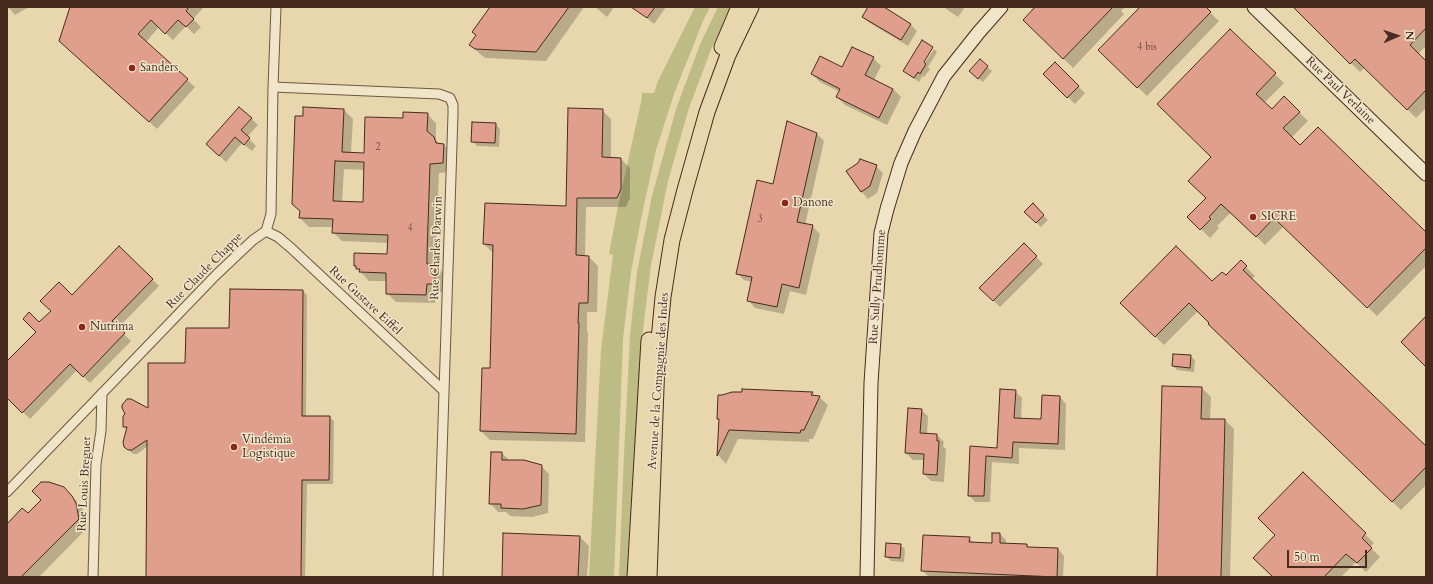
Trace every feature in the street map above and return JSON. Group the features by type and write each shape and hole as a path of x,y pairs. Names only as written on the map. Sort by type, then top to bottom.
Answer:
{"main road":[{"name":"Avenue de la Compagnie des Indes","path":"635,577 647,362 657,270 666,225 681,166 715,65 739,7"},
{"name":"Avenue de la Compagnie des Indes","path":"649,577 657,361 663,297 672,240 684,190 707,112 728,55 751,7"}],"street":[{"path":"266,231 271,214 276,7"},
{"name":"Rue Sully Prudhomme","path":"867,577 871,383 881,233 885,215 890,197 915,130 944,76 1001,7"},
{"name":"Rue Paul Verlaine","path":"1254,7 1426,174"},
{"name":"Rue Charles Darwin","path":"273,87 439,94 450,98 453,114 438,577"},
{"name":"Rue Gustave Eiffel","path":"266,231 278,237 287,244 444,391"},
{"name":"Rue Claude Chappe","path":"7,492 215,276 253,240 266,231"},
{"name":"Rue Louis Breguet","path":"93,577 96,464 101,431 102,393"}],"shaded area":[{"path":"695,7 710,7 674,94 656,150 631,272 623,339 614,577 589,577 601,350 613,255 609,254 642,93 654,93 658,81"},
{"path":"718,7 732,7 712,47 689,108 668,181 651,265 642,338 630,577 619,577 630,335 637,272 652,196 676,109 701,42"}],"building":[{"name":"Sanders","path":"70,7 189,7 186,11 194,19 186,27 178,20 165,34 151,20 138,34 188,79 149,122 59,41"},
{"path":"490,7 569,7 536,52 475,49 469,45 476,35 472,32"},
{"path":"631,7 655,7 647,18"},
{"path":"868,7 884,7 911,24 901,40 862,17"},
{"path":"1035,7 1113,7 1063,59 1023,20"},
{"path":"1140,7 1206,7 1211,12 1137,88 1098,50"},
{"path":"1293,7 1426,7 1426,28 1410,45 1426,61 1426,90 1407,110 1355,59 1350,64"},
{"path":"1230,29 1276,73 1256,94 1272,109 1284,96 1300,112 1283,128 1300,145 1318,127 1426,232 1426,248 1367,308 1274,218 1256,237 1221,204 1209,217 1211,219 1200,230 1187,217 1206,198 1188,181 1211,157 1157,104"},
{"path":"922,40 933,47 924,62 926,64 920,74 918,72 914,78 903,71"},
{"path":"852,47 874,57 865,75 893,89 879,118 836,97 840,89 811,74 820,56 842,67"},
{"path":"980,59 988,66 978,79 969,71"},
{"path":"1055,62 1079,86 1067,98 1043,74"},
{"path":"239,107 252,118 241,130 250,138 244,145 235,137 219,156 206,144"},
{"path":"303,107 344,109 342,152 364,153 365,117 403,118 403,112 428,113 427,131 434,137 436,143 444,144 443,163 430,164 427,264 435,264 435,284 427,284 426,295 386,294 386,273 359,272 360,269 356,269 356,266 354,266 354,253 387,254 388,235 332,233 333,219 299,218 300,211 292,204 295,116 303,116","holes":["335,161 364,162 363,202 333,201"]},
{"path":"568,108 603,109 602,157 621,158 621,189 617,198 577,198 576,255 589,256 588,303 579,303 576,434 480,431 482,368 490,368 493,245 483,244 485,203 566,206"},
{"name":"Danone","path":"787,121 817,133 797,222 813,225 799,288 782,284 777,307 747,301 752,277 736,274 757,180 773,184"},
{"path":"472,122 496,123 495,143 471,142"},
{"path":"860,159 877,165 870,186 861,192 846,171 858,163"},
{"path":"1033,203 1044,215 1036,223 1024,212"},
{"path":"1024,243 1037,256 993,301 979,288"},
{"name":"Nutrima","path":"119,246 153,279 112,321 125,333 83,377 70,364 22,413 7,398 7,361 36,332 23,319 29,312 39,322 51,311 40,301 59,282 72,295"},
{"path":"1176,246 1212,281 1222,272 1226,275 1241,260 1247,266 1243,270 1426,446 1426,467 1392,502 1208,324 1209,323 1189,303 1155,337 1120,303"},
{"name":"Vindémia Logistique","path":"230,289 303,290 302,416 330,416 329,480 302,480 301,577 146,577 147,440 132,450 128,450 124,447 123,442 127,427 123,427 123,416 125,414 122,405 127,399 131,399 148,408 148,363 185,363 186,328 229,328"},
{"path":"1426,316 1426,367 1401,342"},
{"path":"1173,354 1191,355 1190,368 1172,366"},
{"path":"1162,386 1202,387 1201,419 1225,419 1221,577 1157,577"},
{"path":"742,389 813,392 811,395 820,396 804,430 801,430 800,433 729,430 717,456 719,419 717,419 718,395 732,392 742,392"},
{"path":"1000,389 1016,390 1014,418 1041,419 1042,395 1060,396 1058,444 1013,442 1012,458 986,456 984,496 968,496 970,446 997,448"},
{"path":"908,408 922,409 920,433 937,434 937,441 939,441 937,475 923,474 924,454 905,453"},
{"path":"491,452 502,452 502,460 524,460 542,465 541,505 523,509 501,508 501,504 489,504"},
{"path":"1303,472 1366,533 1362,538 1372,548 1357,563 1346,554 1324,577 1273,577 1253,558 1275,535 1258,518"},
{"path":"41,482 49,482 64,487 76,503 79,519 21,577 7,577 7,524 22,508 28,513 41,500 32,491"},
{"path":"503,533 580,536 578,577 502,577"},
{"path":"992,533 1000,533 1000,543 1027,544 1027,547 1058,548 1057,577 921,571 923,535 970,537 969,542 992,543"},
{"path":"886,543 901,544 900,558 885,557"}],"place":[{"name":"Sanders","path":"132,68"},
{"name":"Danone","path":"785,203"},
{"name":"SICRE","path":"1253,217"},
{"name":"Nutrima","path":"82,327"},
{"name":"Vindémia Logistique","path":"234,447"}]}
